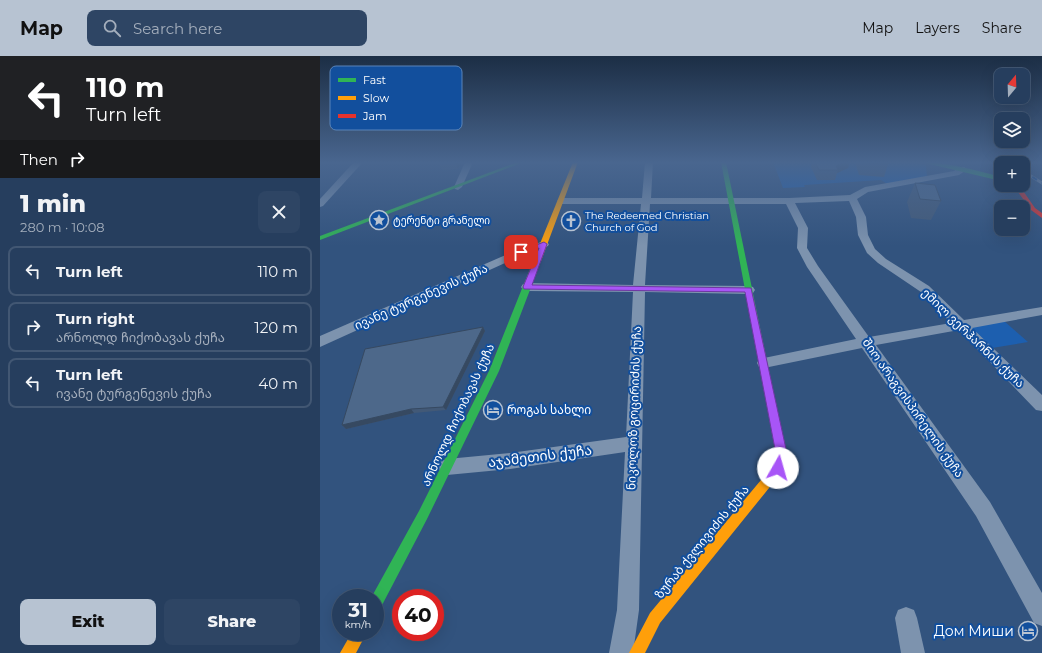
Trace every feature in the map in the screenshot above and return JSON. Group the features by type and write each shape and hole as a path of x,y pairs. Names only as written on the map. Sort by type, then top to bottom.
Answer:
{"main road":[{"path":"320,238 448,190"},
{"name":"არნოლდ ჩიქობავას ქუჩა","path":"383,589 423,516 494,372 566,190"},
{"name":"ზურაბ ქვლივიძის ქუჩა","path":"636,653 655,618 778,468 780,449 729,190"},
{"path":"1021,192 1033,209 1042,216"},
{"path":"348,653 355,641"}],"street":[{"path":"320,204 333,190"},
{"name":"ნიკოლოზ გოცირიძის ქუჩა","path":"621,653 628,610 632,444 639,289 646,190"},
{"path":"562,201 789,201 852,198 866,190"},
{"name":"ემილ ვერჰარნის ქუჩა","path":"852,198 861,216 863,235 871,252 882,262 925,289 1042,406"},
{"name":"შიო არაგვისპირელის ქუჩა","path":"789,201 803,228 802,248 813,267 983,509 1042,615"},
{"name":"ივანე ტურგენევის ქუჩა","path":"320,342 521,252 544,244"},
{"path":"527,287 749,290"},
{"path":"764,363 867,342 1040,313"},
{"name":"აჯამეთის ქუჩა","path":"447,467 510,461 632,444"},
{"path":"906,618 913,653"}],"shaded area":[{"path":"1004,321 1028,342 992,348 970,327"}],"building":[{"path":"917,190 937,190 941,201 920,199"},
{"path":"483,327 443,407 411,409 342,425 365,349"}],"traffic: fast":[{"path":"320,238 448,190"},
{"path":"729,190 780,449 778,468 765,484"},
{"path":"383,589 423,515 494,371 537,261"}],"traffic: slow":[{"path":"537,261 565,190"},
{"path":"637,653 655,618 765,484"},
{"path":"348,653 355,641"}],"traffic: jam":[{"path":"1021,192 1033,209 1042,216"}],"place":[{"name":"ტერენტი გრანელი","path":"379,220"},
{"name":"The Redeemed Christian Church of God","path":"571,221"},
{"name":"როგას სახლი","path":"493,410"},
{"name":"Дом Миши","path":"1028,631"}],"route":[{"path":"521,252 544,244 527,287 749,290 780,449 778,468"}]}
